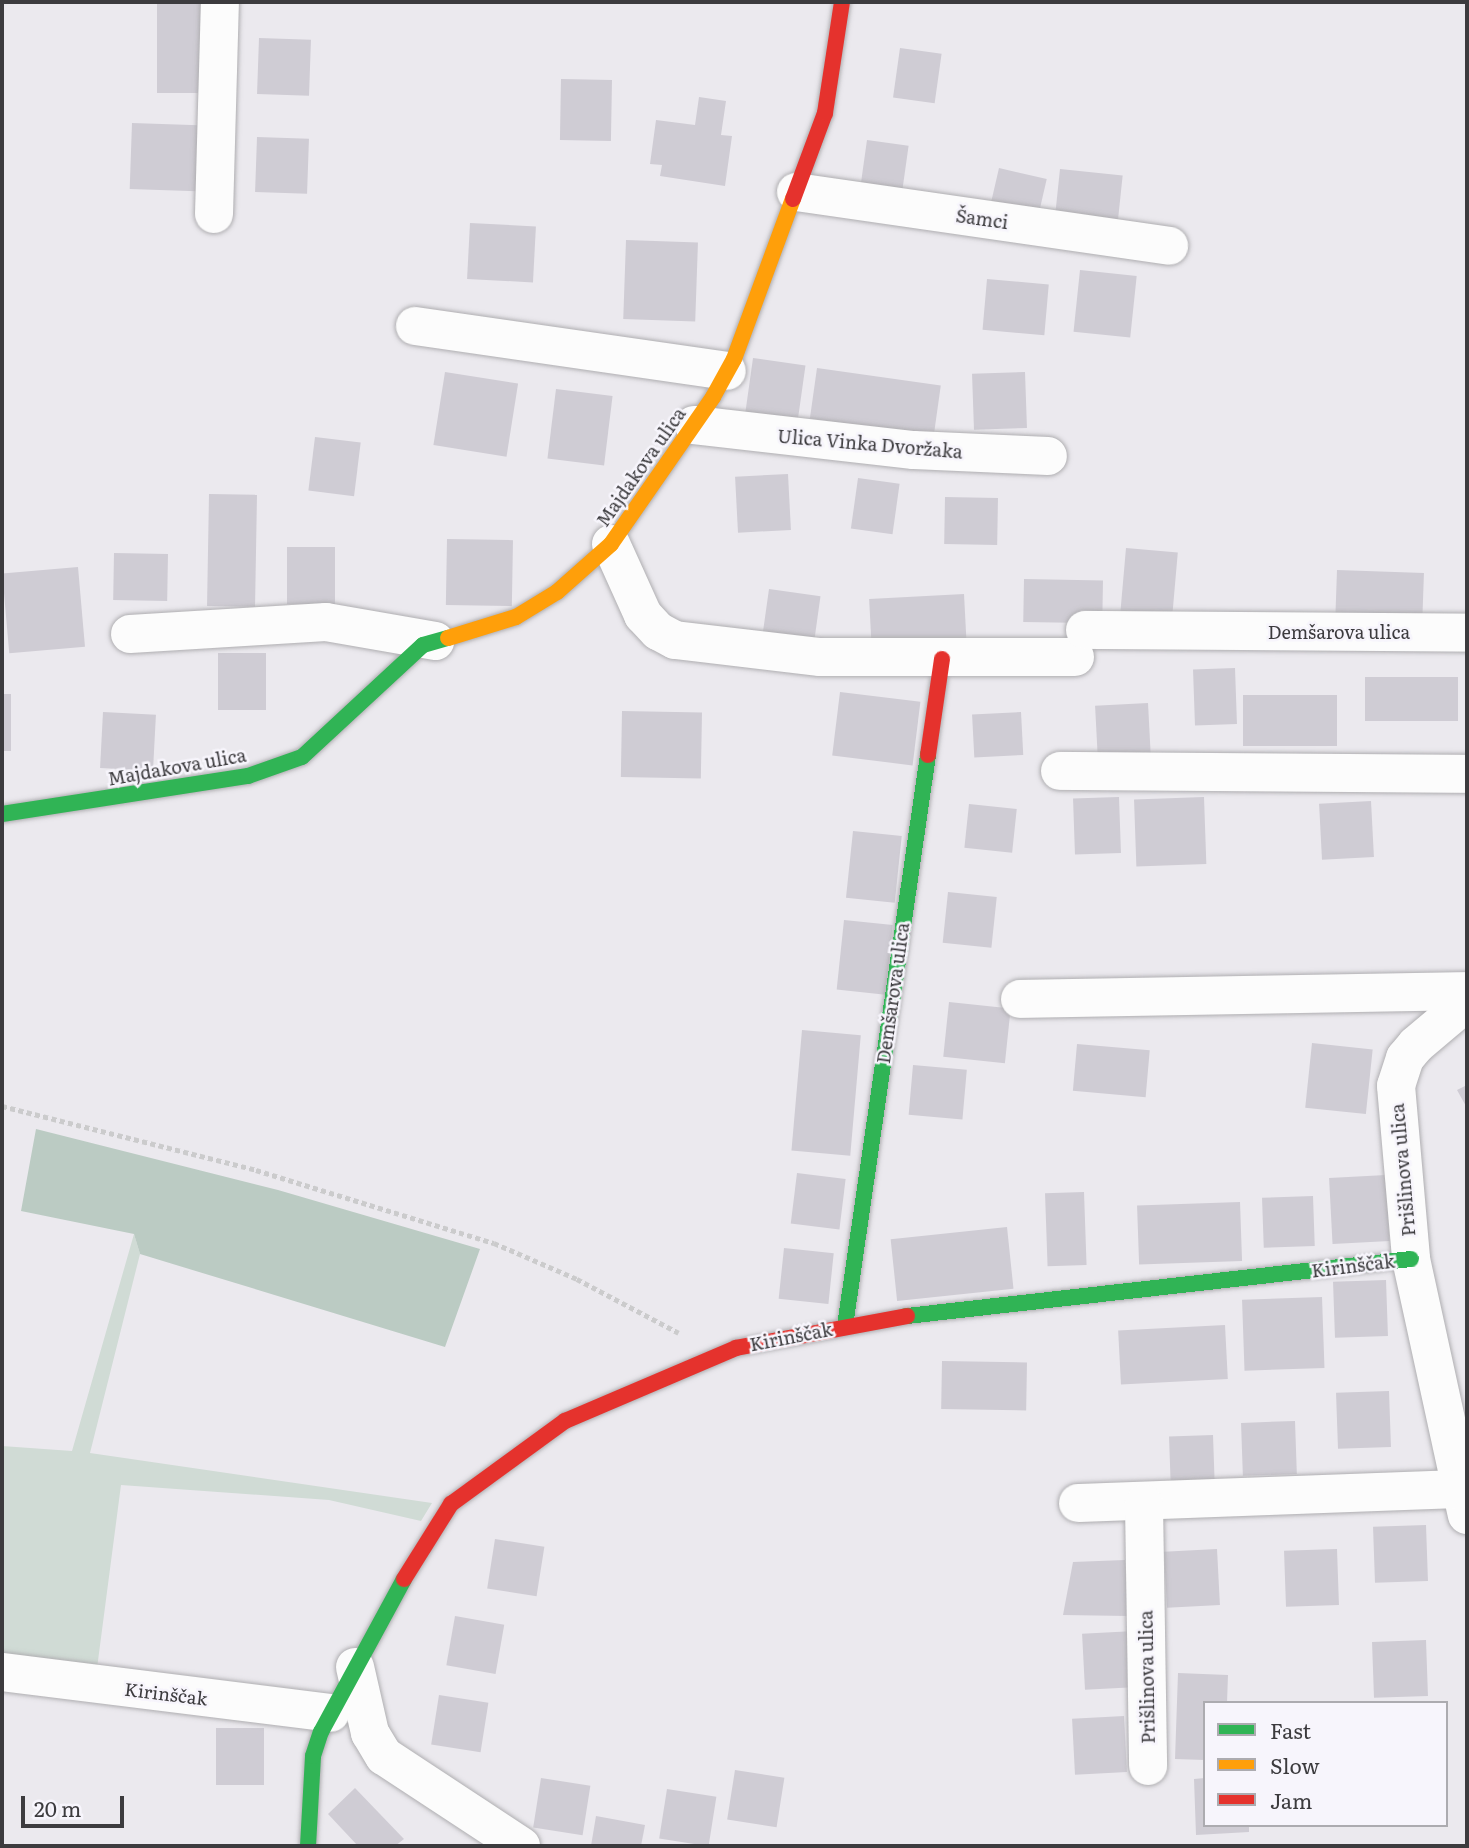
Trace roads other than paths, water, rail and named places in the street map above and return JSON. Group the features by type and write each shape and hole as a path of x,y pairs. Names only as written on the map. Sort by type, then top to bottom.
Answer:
{"street":[{"path":"214,214 220,2"},
{"name":"Majdakova ulica","path":"2,814 276,768 302,757 406,660 435,641 516,617 557,592 611,544 694,425 727,371 828,102 842,2"},
{"name":"Šamci","path":"796,192 1168,246"},
{"path":"415,326 727,371"},
{"name":"Ulica Vinka Dvoržaka","path":"694,425 914,450 1048,456"},
{"name":"Demšarova ulica","path":"611,544 643,615 658,631 675,640 820,657 942,659 1080,644 1467,633"},
{"path":"130,634 327,622 435,641"},
{"name":"Demšarova ulica","path":"845,1326 942,659"},
{"path":"1060,771 1467,774"},
{"path":"1020,999 1467,991"},
{"name":"Prišlinova ulica","path":"1078,1503 1464,1502 1411,1259 1396,1086 1399,1071 1416,1045 1467,1002"},
{"name":"Kirinščak","path":"308,1846 313,1756 330,1713 422,1545 451,1504 478,1480 565,1421 720,1354 845,1326 940,1311 1411,1259"},
{"name":"Prišlinova ulica","path":"1144,1504 1148,1766"},
{"path":"355,1667 370,1733 384,1756 521,1846"},
{"name":"Kirinščak","path":"2,1672 330,1713"}]}
